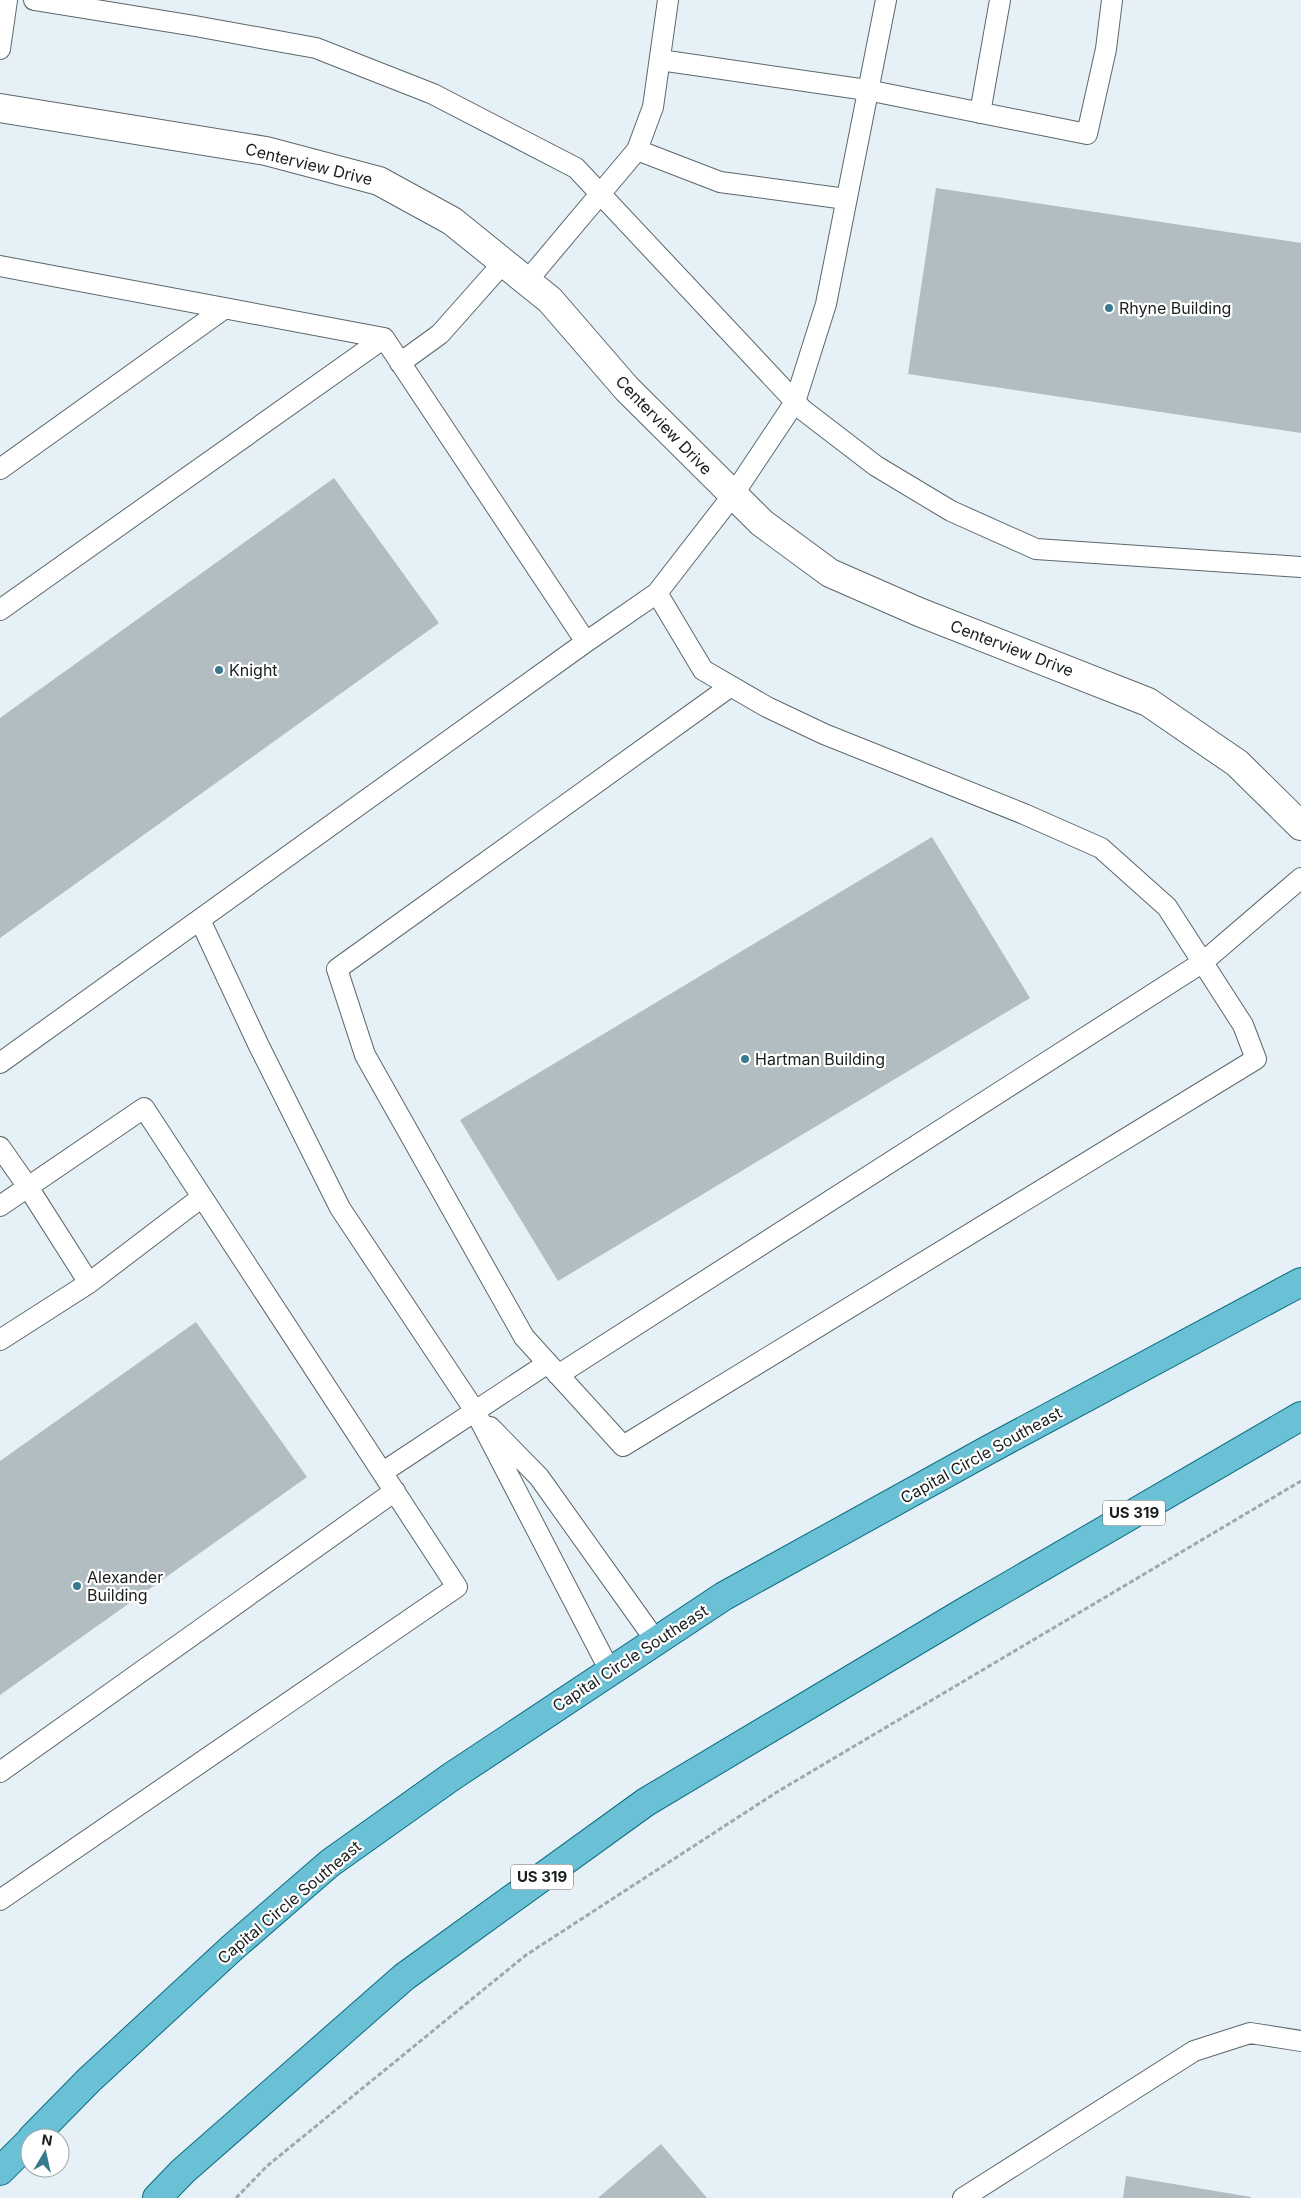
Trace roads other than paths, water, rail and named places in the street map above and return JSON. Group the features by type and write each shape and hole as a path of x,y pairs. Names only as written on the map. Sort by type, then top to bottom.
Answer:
{"main road":[{"name":"Capital Circle Southeast","path":"42,2128 89,2080 233,1947 330,1863 451,1777 724,1596 988,1450 1301,1282"},
{"name":"US 319","path":"157,2198 183,2171 404,1977 646,1802 966,1610 1301,1416"},
{"name":"Capital Circle Southeast","path":"0,2171 20,2150"}],"street":[{"name":"Centerview Drive","path":"0,108 266,150 379,181 452,221 550,300 627,389 762,523 830,573 919,612 1148,702 1238,763 1301,826"}],"lane":[{"path":"0,49 7,0"},
{"path":"34,0 58,2 316,48 433,94 576,168 795,402 876,466 951,512 1036,549 1301,568"},
{"path":"526,282 637,150 653,107 668,0"},
{"path":"0,1063 657,593 733,495 795,402 826,304 886,0"},
{"path":"980,113 1000,0"},
{"path":"660,60 867,90 1087,134 1106,49 1112,0"},
{"path":"637,150 720,182 846,199"},
{"path":"400,363 440,334 503,263"},
{"path":"0,266 384,338 586,642"},
{"path":"0,469 225,308"},
{"path":"0,610 384,338"},
{"path":"657,593 703,670 731,686 767,707 824,734 1024,814 1100,848 1167,907 1242,1025 1256,1059 623,1446 524,1337 366,1055 337,969 731,686"},
{"path":"383,1472 475,1411 553,1369 1203,962 1301,878"},
{"path":"200,920 259,1046 340,1208 475,1411 610,1671"},
{"path":"0,1206 144,1108 458,1587 0,1900"},
{"path":"0,1146 89,1283"},
{"path":"0,1340 89,1283 202,1197"},
{"path":"475,1411 539,1477 656,1641"},
{"path":"0,1772 395,1491"},
{"path":"963,2198 1194,2051 1250,2033 1301,2041"}],"place":[{"name":"Rhyne Building","path":"1109,308"},
{"name":"Knight","path":"219,670"},
{"name":"Hartman Building","path":"745,1059"},
{"name":"Alexander Building","path":"77,1586"}]}
